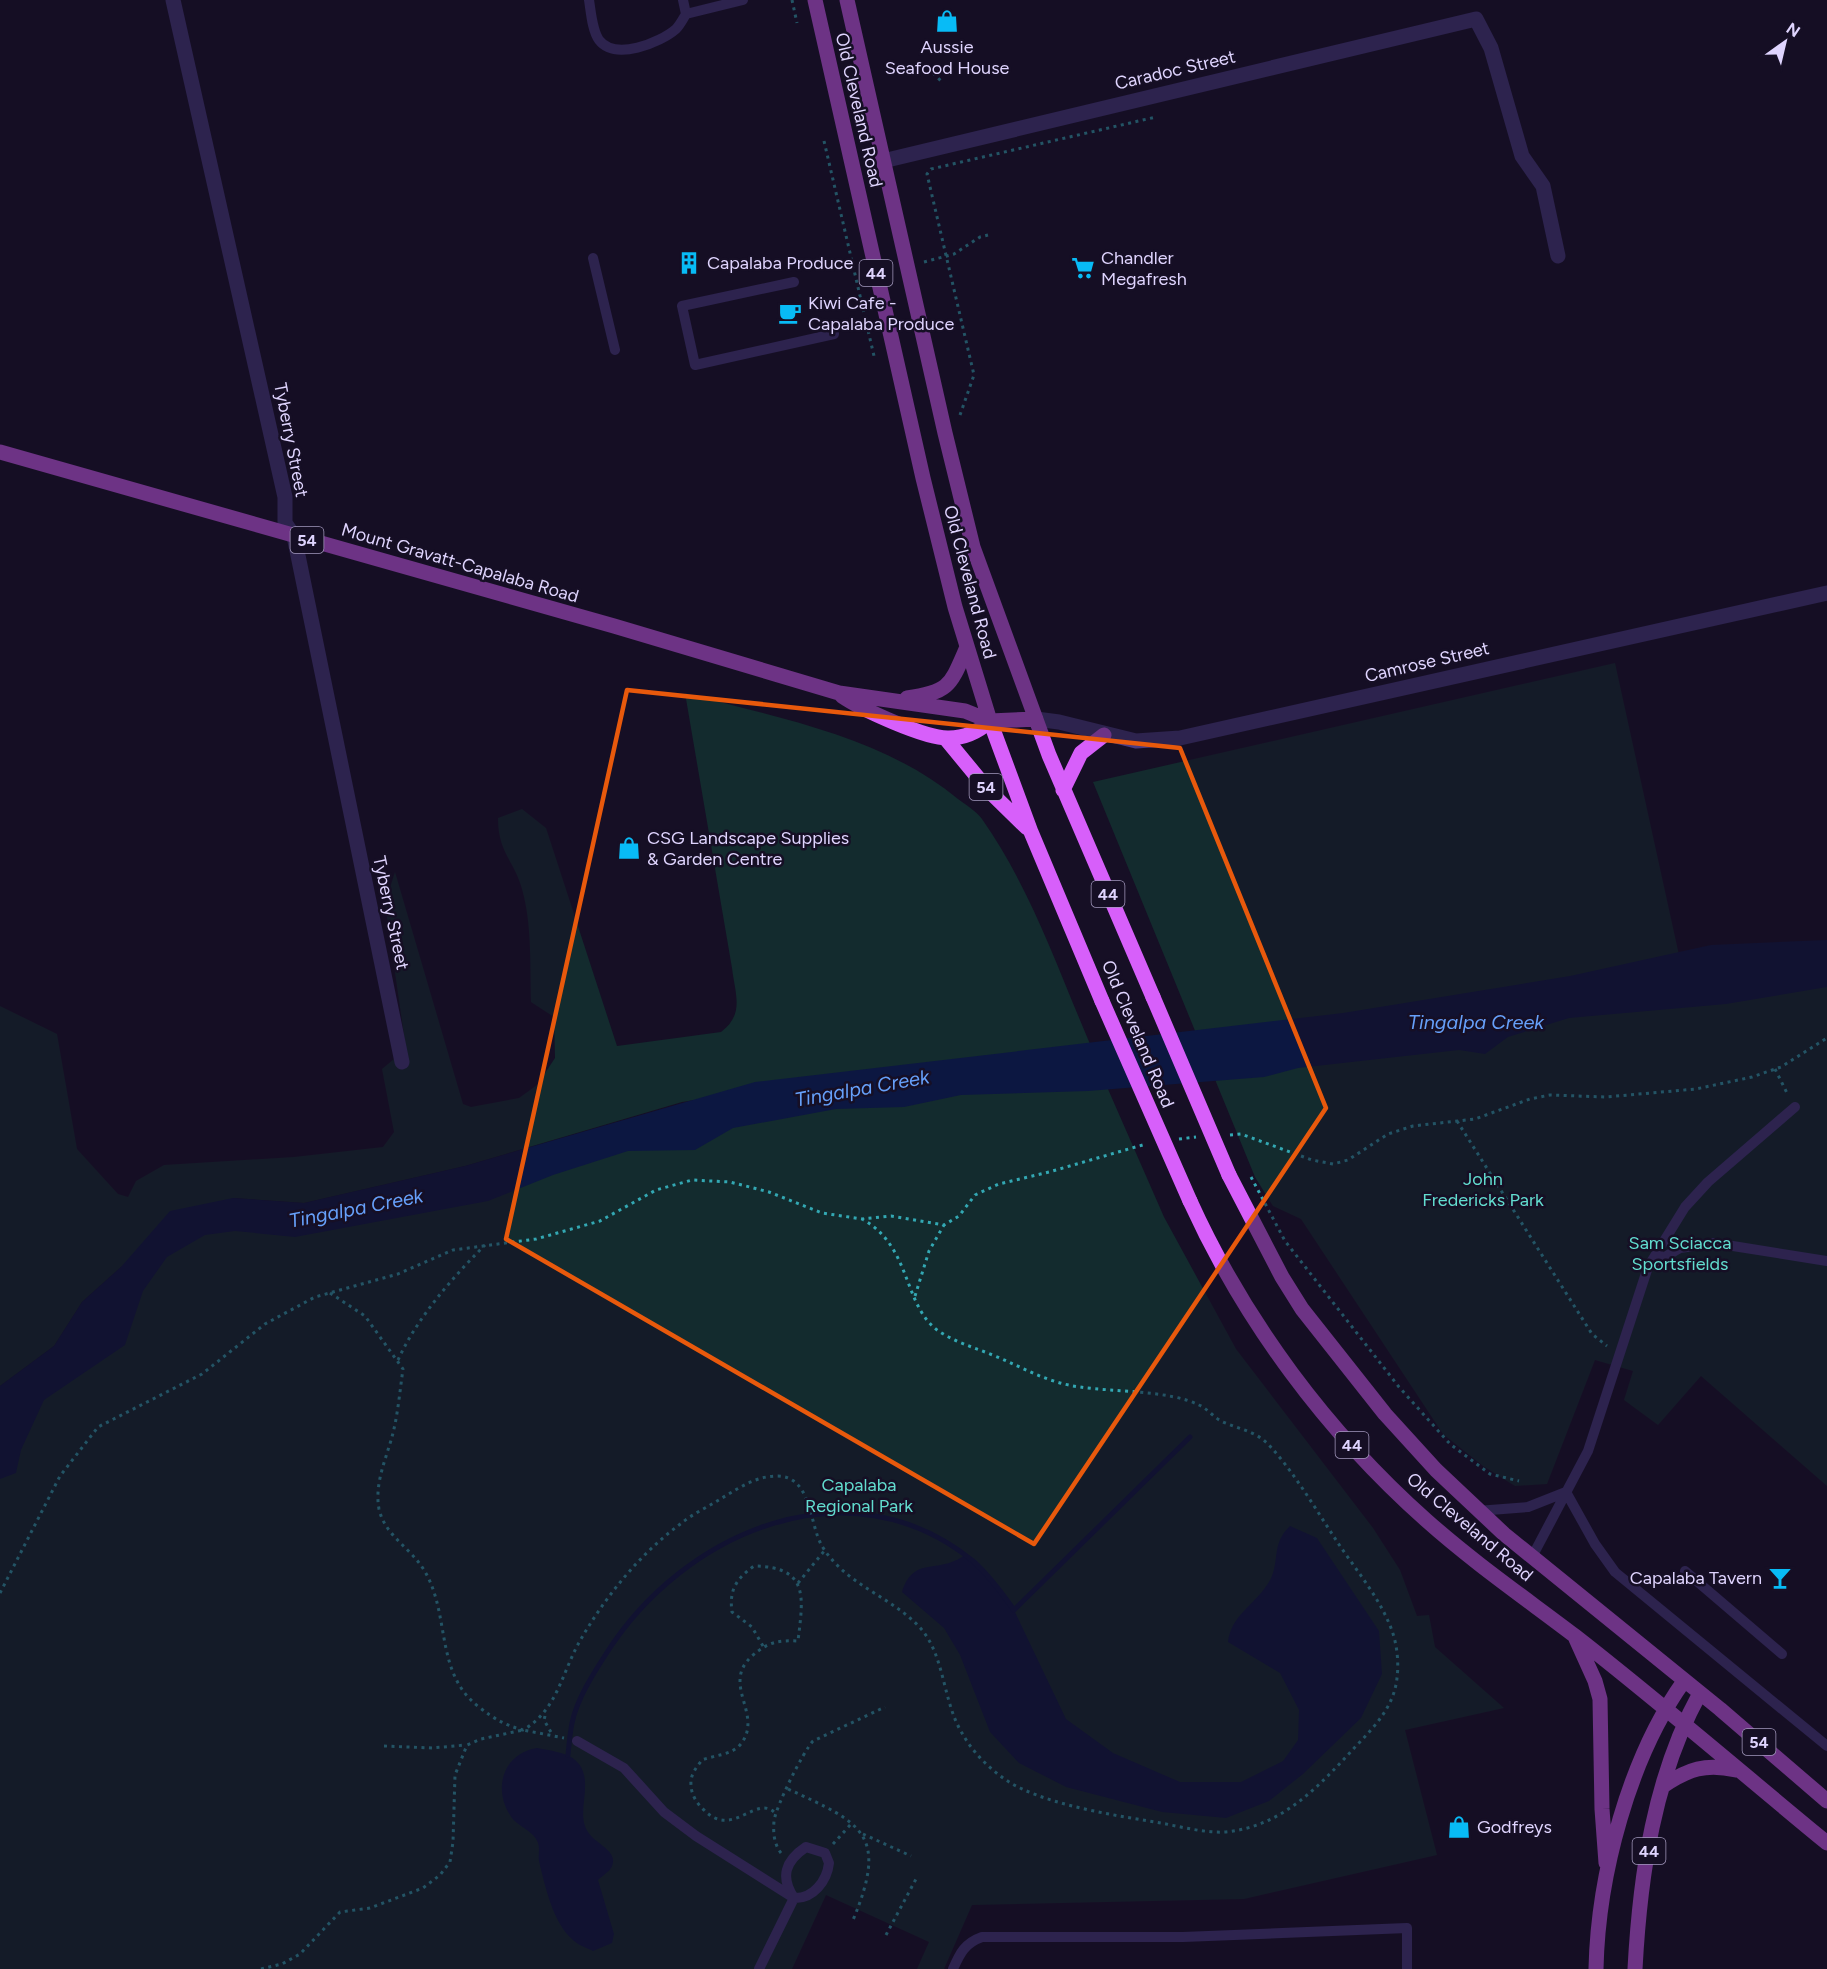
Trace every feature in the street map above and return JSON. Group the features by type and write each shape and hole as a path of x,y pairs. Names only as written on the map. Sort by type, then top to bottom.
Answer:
{"main road":[{"name":"Old Cleveland Road","path":"815,0 923,478 967,647 990,721 1031,832 1102,1000 1190,1201 1225,1272 1259,1328 1290,1372 1351,1445 1427,1521 1482,1567 1575,1636 1827,1843"},
{"name":"Old Cleveland Road","path":"847,0 906,265 973,547 1063,790 1229,1175 1282,1277 1309,1318 1385,1414 1477,1511 1826,1800"},
{"name":"Mount Gravatt-Capalaba Road","path":"0,452 839,693 965,711 990,721 1036,719"},
{"path":"889,701 936,694 953,679 967,647"},
{"name":"Mount Gravatt-Capalaba Road","path":"839,693 860,708 946,739 978,732 990,721"},
{"path":"1063,790 1081,753 1104,735"},
{"name":"54","path":"946,739 988,790 1031,832"},
{"name":"44","path":"1575,1636 1595,1681 1599,1699 1602,1809 1607,1875 1594,1967"},
{"path":"1607,1875 1625,1804 1664,1709 1684,1681"},
{"name":"44","path":"1635,1969 1644,1882 1663,1786 1683,1724 1700,1694"},
{"path":"1663,1786 1694,1768 1721,1767 1739,1771"}],"street":[{"name":"Tyberry Street","path":"173,0 285,497 285,523 294,536 402,1062"},
{"name":"Caradoc Street","path":"883,161 1476,19 1491,48 1522,156 1543,186 1558,256"},
{"name":"Camrose Street","path":"1036,719 1059,722 1104,735 1147,742 1180,738 1827,592"}],"lane":[{"path":"589,0 595,30 600,41 609,48 626,50 659,41 677,29 686,14 683,0"},
{"path":"686,14 743,0"},
{"path":"593,258 615,350"},
{"path":"794,282 682,306 695,365 834,334"},
{"path":"1532,1557 1566,1492 1578,1476 1588,1451 1648,1267 1684,1207 1708,1182 1795,1107"},
{"path":"1648,1267 1680,1248 1714,1243 1827,1261"},
{"path":"1477,1511 1528,1507 1566,1492"},
{"path":"1566,1492 1595,1544 1615,1572 1827,1746"},
{"path":"1685,1571 1782,1654"},
{"path":"578,1741 624,1768 663,1812 794,1899 807,1897 825,1878 829,1863 825,1853 806,1847 792,1862 786,1874 785,1885 794,1899"},
{"path":"759,1969 794,1899"},
{"path":"953,1969 959,1955 971,1941 982,1937 1183,1937 1372,1928 1407,1928 1407,1969"}],"path":[{"path":"792,0 797,23"},
{"path":"898,65 927,67 941,81"},
{"path":"960,415 974,375 927,174 931,169 1156,117"},
{"path":"824,141 874,356"},
{"path":"906,265 946,256 988,235"},
{"path":"1220,1135 1241,1134 1312,1160 1333,1164 1348,1160 1388,1134 1413,1126 1475,1119 1530,1099 1550,1095 1606,1097 1696,1089 1752,1077 1774,1069 1827,1038"},
{"path":"1774,1069 1795,1107"},
{"path":"1457,1121 1592,1334 1618,1354"},
{"path":"1177,1139 1199,1137"},
{"path":"915,1298 929,1251 944,1225 959,1216 975,1195 999,1184 1049,1172 1133,1146 1155,1142"},
{"path":"1251,1177 1285,1241 1399,1387 1450,1444 1490,1474 1519,1481"},
{"path":"0,1593 60,1476 77,1450 98,1427 202,1374 265,1324 289,1310 330,1293 398,1274 453,1250 536,1239 600,1221 656,1190 692,1180 730,1182 769,1192 822,1214 862,1219 891,1216 944,1225"},
{"path":"552,1735 544,1720 545,1714 577,1645 599,1610 628,1573 680,1524 745,1484 781,1476 791,1479 803,1491 825,1550 836,1564 864,1588 904,1614 926,1635 962,1735 998,1774 1019,1787 1048,1798 1113,1814 1206,1832 1228,1832 1281,1815 1302,1802 1382,1718 1393,1697 1397,1676 1394,1634 1383,1610 1298,1484 1268,1445 1254,1433 1220,1421 1202,1406 1185,1399 1078,1387 1044,1379 940,1332 920,1312 903,1264 888,1242 875,1226 862,1219"},
{"path":"398,1360 405,1346 459,1271 485,1245"},
{"path":"330,1293 365,1316 403,1369 394,1431 378,1485 378,1507 386,1529 424,1570 435,1596 448,1662 457,1685 471,1701 501,1724 563,1737"},
{"path":"798,1583 825,1550"},
{"path":"763,1646 752,1627 732,1612 730,1598 734,1584 754,1566 780,1569 798,1583 803,1601 798,1641 773,1641 763,1646 746,1662 739,1676 749,1726 746,1736 730,1752 702,1760 690,1779 691,1789 701,1808 718,1821 730,1822 763,1807 772,1809 776,1814"},
{"path":"792,1862 776,1846 774,1834 776,1814 804,1750 813,1741 885,1707"},
{"path":"384,1746 432,1748 467,1745 481,1739 523,1730 545,1714"},
{"path":"261,1969 282,1964 300,1954 340,1912 370,1908 423,1888 440,1875 450,1862 453,1842 455,1775 467,1745"},
{"path":"788,1789 832,1810 852,1823 863,1834 911,1856"},
{"path":"825,1853 852,1823"},
{"path":"853,1920 869,1874 868,1851 863,1834"},
{"path":"886,1935 916,1879"}],"highlighted area":[{"path":"627,690 1180,748 1326,1108 1034,1544 506,1239"}],"green space":[{"path":"1615,663 1686,987 1827,973 1827,1486 1701,1376 1658,1425 1624,1400 1633,1371 1595,1360 1547,1484 1515,1486 1483,1466 1443,1434 1301,1219 1273,1206 1255,1177 1093,782"},
{"path":"685,693 792,721 863,744 928,777 974,811 999,845 1029,900 1090,1044 960,1060 682,1102 465,1166 304,1203 233,1198 121,1267 82,1302 54,1346 0,1386 0,1006 57,1034 77,1149 118,1194 128,1197 136,1181 164,1165 294,1157 383,1147 394,1132 382,1069 406,1049 385,903 395,872 463,1104 471,1107 519,1098 537,1085 555,1058 554,1017 531,1002 530,945 525,902 519,879 503,848 499,830 498,818 522,809 546,828 617,1046 721,1032 733,1018 737,1003"},
{"name":"Capalaba Regional Park","path":"1097,1064 1164,1217 1236,1349 1373,1528 1400,1570 1417,1616 1429,1615 1435,1647 1504,1708 1405,1730 1437,1855 1244,1899 972,1905 944,1969 917,1969 929,1942 826,1895 792,1969 0,1969 0,1435 185,1228 289,1223 671,1121"}],"water":[{"name":"Tingalpa Creek","path":"1827,940 1827,987 1726,1004 1569,1018 1508,1037 1485,1054 1459,1050 1298,1068 1264,1077 1088,1091 961,1095 904,1107 836,1109 733,1128 695,1150 628,1151 553,1175 488,1201 295,1237 235,1231 205,1235 167,1257 143,1291 125,1345 44,1400 21,1450 16,1473 0,1479 0,1386 54,1346 82,1302 121,1267 170,1211 233,1198 304,1203 465,1166 755,1082 1343,1013 1570,976 1711,945"},
{"path":"1290,1526 1317,1538 1379,1631 1382,1674 1361,1718 1303,1774 1269,1801 1226,1818 1162,1812 1066,1787 1019,1763 990,1732 960,1655 944,1628 902,1592 913,1573 920,1569 955,1561 965,1555 999,1588 1014,1610 1066,1719 1113,1753 1180,1782 1241,1782 1283,1761 1298,1740 1299,1710 1280,1673 1228,1642 1233,1625 1267,1585 1274,1570 1277,1548"},
{"path":"537,1748 565,1754 579,1764 585,1780 584,1824 591,1836 612,1855 611,1869 598,1880 614,1934 612,1943 593,1951 575,1942 560,1924 544,1882 538,1843 533,1835 512,1818 506,1807 502,1785 508,1765 525,1752"}],"waterway":[{"path":"568,1755 572,1723 578,1705 606,1654 639,1611 678,1574 723,1544 772,1524 823,1514 874,1516 925,1531 973,1561 990,1578 1014,1610 1190,1437"}],"place":[{"name":"Aussie Seafood House","path":"947,21"},
{"name":"Capalaba Produce","path":"689,263"},
{"name":"Chandler Megafresh","path":"1083,268"},
{"name":"Kiwi Cafe - Capalaba Produce","path":"790,313"},
{"name":"CSG Landscape Supplies & Garden Centre","path":"629,848"},
{"name":"Capalaba Tavern","path":"1780,1578"},
{"name":"Godfreys","path":"1459,1827"}],"park label":[{"name":"John Fredericks Park","path":"1483,1189"},
{"name":"Sam Sciacca Sportsfields","path":"1680,1253"}]}
